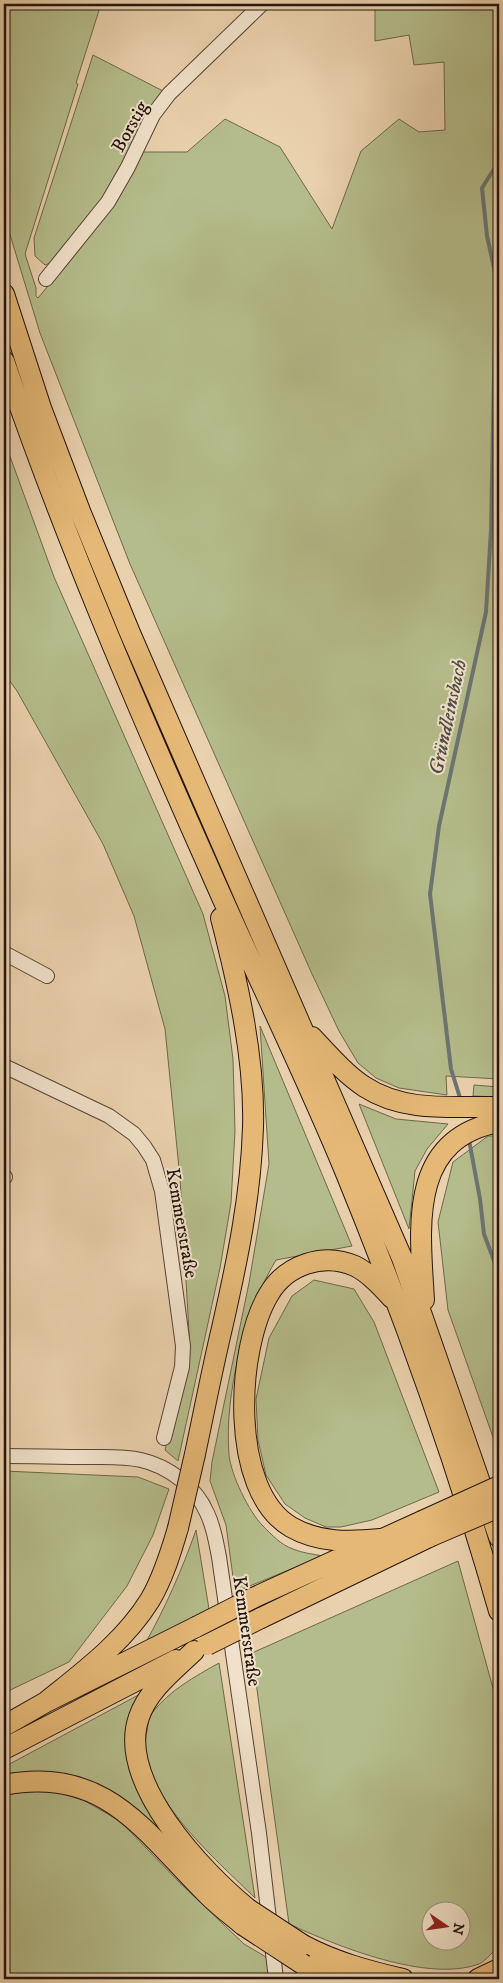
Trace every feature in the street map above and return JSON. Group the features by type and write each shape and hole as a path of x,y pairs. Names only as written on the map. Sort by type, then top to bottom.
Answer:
{"highway":[{"path":"4,294 41,408 84,520 180,750 402,1258 426,1322 499,1538"},
{"path":"4,361 64,529 111,644 208,868 343,1167 399,1307 480,1544 499,1611"},
{"path":"46,1702 91,1665 131,1626 150,1599 168,1562 195,1454 243,1230 250,1183 253,1126 252,1091 241,1009 222,921 208,868"},
{"path":"302,1026 336,1062 365,1087 400,1101 427,1107 499,1107"},
{"path":"426,1322 421,1246 423,1197 427,1179 435,1162 457,1140 490,1125"},
{"path":"399,1307 368,1274 355,1266 325,1260 297,1267 284,1276 269,1294 256,1325 249,1352 244,1396 250,1462 260,1493 274,1512 290,1526 320,1538 357,1541 380,1539 425,1529 499,1507"},
{"path":"4,1749 261,1618 425,1529 499,1486"},
{"path":"4,1726 46,1702 253,1598 380,1539"},
{"path":"201,1648 148,1698 138,1718 135,1739 139,1768 148,1792 178,1838 246,1917 304,1965 339,1979"},
{"path":"4,1785 32,1782 61,1783 98,1795 122,1809 146,1829 209,1896 246,1917 323,1955 368,1972 403,1979"},
{"path":"478,1979 499,1969"}],"street":[{"name":"Borstig","path":"46,279 108,202 128,167 153,115 170,94 262,4"},
{"path":"4,953 47,976"},
{"name":"Kemmerstraße","path":"4,1066 109,1116 134,1134 152,1160 162,1191 183,1346 182,1367 164,1438"},
{"name":"Kemmerstraße","path":"4,1456 141,1460 160,1466 175,1475 199,1500 207,1512 214,1530 219,1557 259,1833 276,1979"}],"green space":[{"path":"4,4 101,4 25,254 38,298 104,218 141,152 187,152 225,119 280,147 332,229 361,151 399,119 419,132 445,130 444,62 414,65 409,35 375,41 375,9 377,4 499,4 499,1079 446,1076 447,1095 399,1088 376,1078 358,1063 339,1031 312,974 130,564 40,333 4,215"},
{"path":"93,55 163,91 121,175 58,260 45,265 35,256 34,238"},
{"path":"4,440 54,577 203,914 225,996 233,1059 235,1131 231,1203 220,1268 178,1461 165,1450 190,1349 180,1178 165,1029 134,916 103,844 17,691 4,673"},
{"path":"260,1026 352,1246 276,1260 265,1281 246,1328 239,1354 230,1406 229,1455 233,1473 252,1512 273,1536 293,1549 323,1556 235,1592 226,1525 210,1481 212,1462 249,1283 269,1164"},
{"path":"474,1085 499,1087 499,1097 473,1096"},
{"path":"359,1104 396,1119 448,1124 427,1149 415,1171 409,1229"},
{"path":"488,1136 499,1136 499,1454 448,1310 438,1222 453,1162"},
{"path":"314,1280 354,1289 374,1322 439,1492 372,1520 341,1527 326,1527 305,1518 285,1504 266,1475 258,1440 256,1399 269,1338 292,1296"},
{"path":"4,1471 138,1477 169,1489 153,1535 127,1586 69,1662 4,1693"},
{"path":"196,1530 209,1609 146,1642 173,1588"},
{"path":"458,1561 499,1710 499,1946 479,1964 458,1969 434,1969 382,1959 332,1942 289,1924 252,1653"},
{"path":"219,1663 255,1898 200,1844 165,1800 153,1777 146,1754 147,1731 152,1713 175,1691"},
{"path":"144,1692 128,1737 128,1760 145,1807 158,1825 159,1830 123,1800 89,1781 52,1773 4,1776 4,1767"},
{"path":"20,1791 57,1792 85,1801 120,1821 178,1881 244,1944 266,1957 270,1979 4,1979 4,1796"}],"waterway":[{"name":"Gründleinsbach","path":"461,1101 451,1069 430,894 439,826 486,612 491,530 496,277 487,236 482,188 494,169 499,168"},
{"name":"Gründleinsbach","path":"469,1140 480,1199 484,1234 499,1274"}]}
